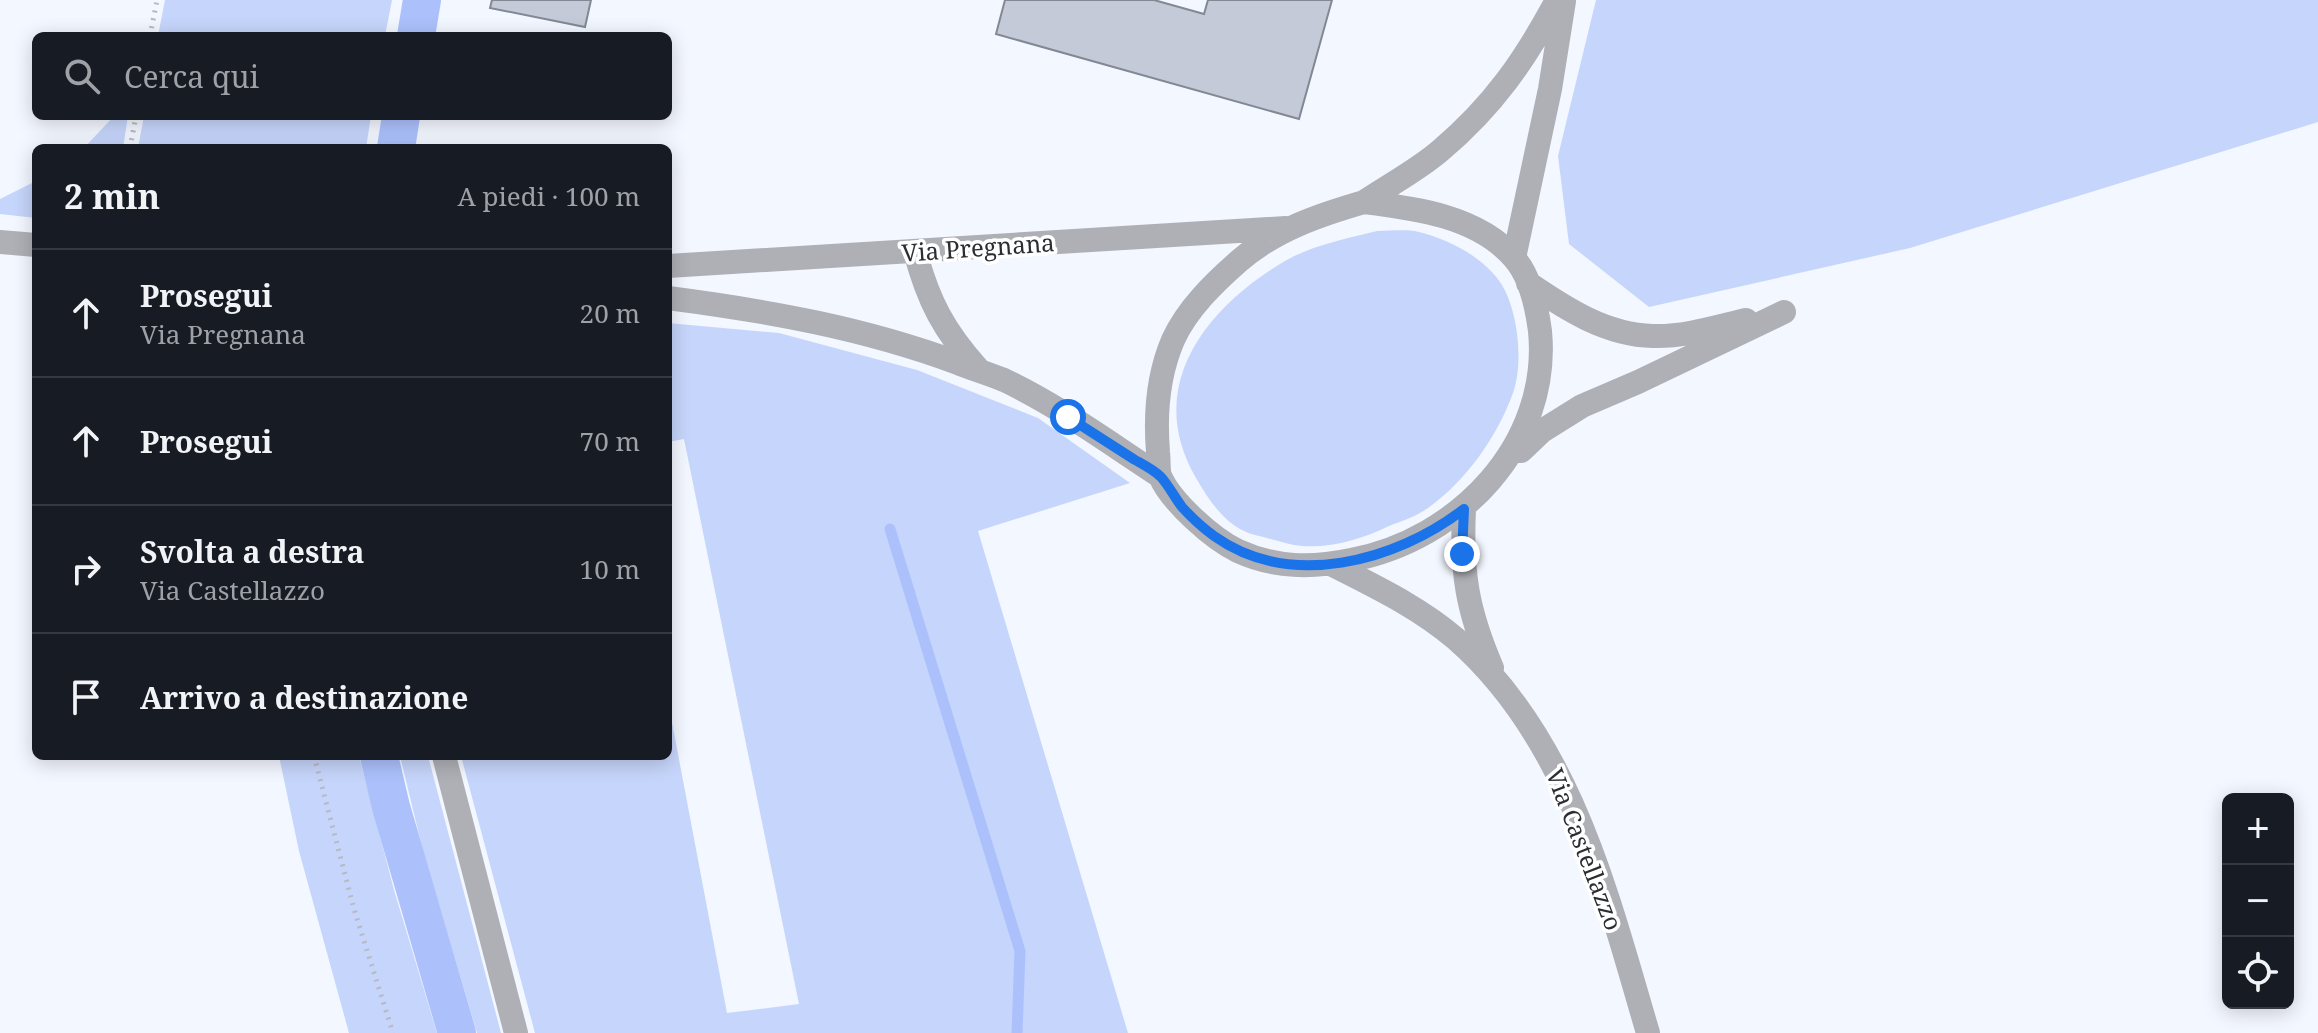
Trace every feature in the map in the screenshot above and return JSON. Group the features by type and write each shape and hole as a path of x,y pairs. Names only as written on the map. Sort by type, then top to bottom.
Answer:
{"street":[{"path":"1160,476 1155,422 1160,384 1173,339 1189,313 1242,259 1289,228 1364,202 1440,151 1493,100 1530,51 1557,0"},
{"path":"1514,258 1550,89 1564,0"},
{"path":"1364,202 1420,209 1486,236 1514,258 1528,283 1539,322 1542,352 1538,388 1526,428 1493,478"},
{"name":"Via Pregnana","path":"672,266 1289,228"},
{"path":"0,242 32,245"},
{"path":"915,251 924,288 941,320 959,348 981,372"},
{"path":"672,299 767,311 838,325 918,348 1004,380 1160,476 1184,510 1213,535 1237,550 1266,562 1302,566 1375,556 1419,537 1464,509 1542,431 1582,406 1784,312 1683,334 1653,336 1596,323 1569,311 1528,283"},
{"name":"Via Castellazzo","path":"1464,509 1462,554 1466,595 1481,643 1496,678 1550,759 1575,812 1607,893 1648,1033"},
{"name":"Via Castellazzo","path":"1331,564 1406,603 1455,638 1496,678"},
{"path":"445,760 516,1033"}],"path":[{"path":"151,32 157,0"},
{"path":"131,144 135,120"},
{"path":"315,760 354,909 393,1033"}],"shaded area":[{"path":"165,0 392,0 386,32 159,32"},
{"path":"1596,0 2318,0 2318,122 1910,248 1649,307 1569,244 1558,156"},
{"path":"110,120 127,120 124,144 88,144"},
{"path":"143,120 370,120 367,144 139,144"},
{"path":"32,183 32,218 0,214 0,199"},
{"path":"1377,231 1414,231 1442,239 1475,257 1500,282 1515,321 1518,352 1516,381 1506,409 1479,457 1455,485 1414,516 1358,539 1325,546 1296,545 1245,532 1213,505 1196,478 1182,445 1176,414 1179,384 1190,355 1206,329 1227,305 1280,264 1315,248"},
{"path":"672,323 779,333 917,370 1038,418 1130,483 978,531 1128,1033 535,1033 462,760 672,760 672,722 727,1013 799,1004 684,439 672,441"},
{"path":"280,760 360,760 394,890 437,1033 349,1033 299,851"},
{"path":"401,760 429,760 501,1033 477,1033 423,851"}],"building":[{"path":"492,0 591,0 585,27 490,8"},
{"path":"1005,0 1154,0 1204,14 1208,0 1332,0 1299,119 996,34"}],"waterway":[{"path":"417,32 422,0"},
{"path":"397,144 400,120"},
{"path":"890,529 1020,951 1017,1033"},
{"path":"380,760 457,1033"}],"route":[{"path":"1068,417 1160,476 1184,510 1213,535 1237,550 1266,562 1302,566 1375,556 1419,537 1464,509 1462,554"}]}
